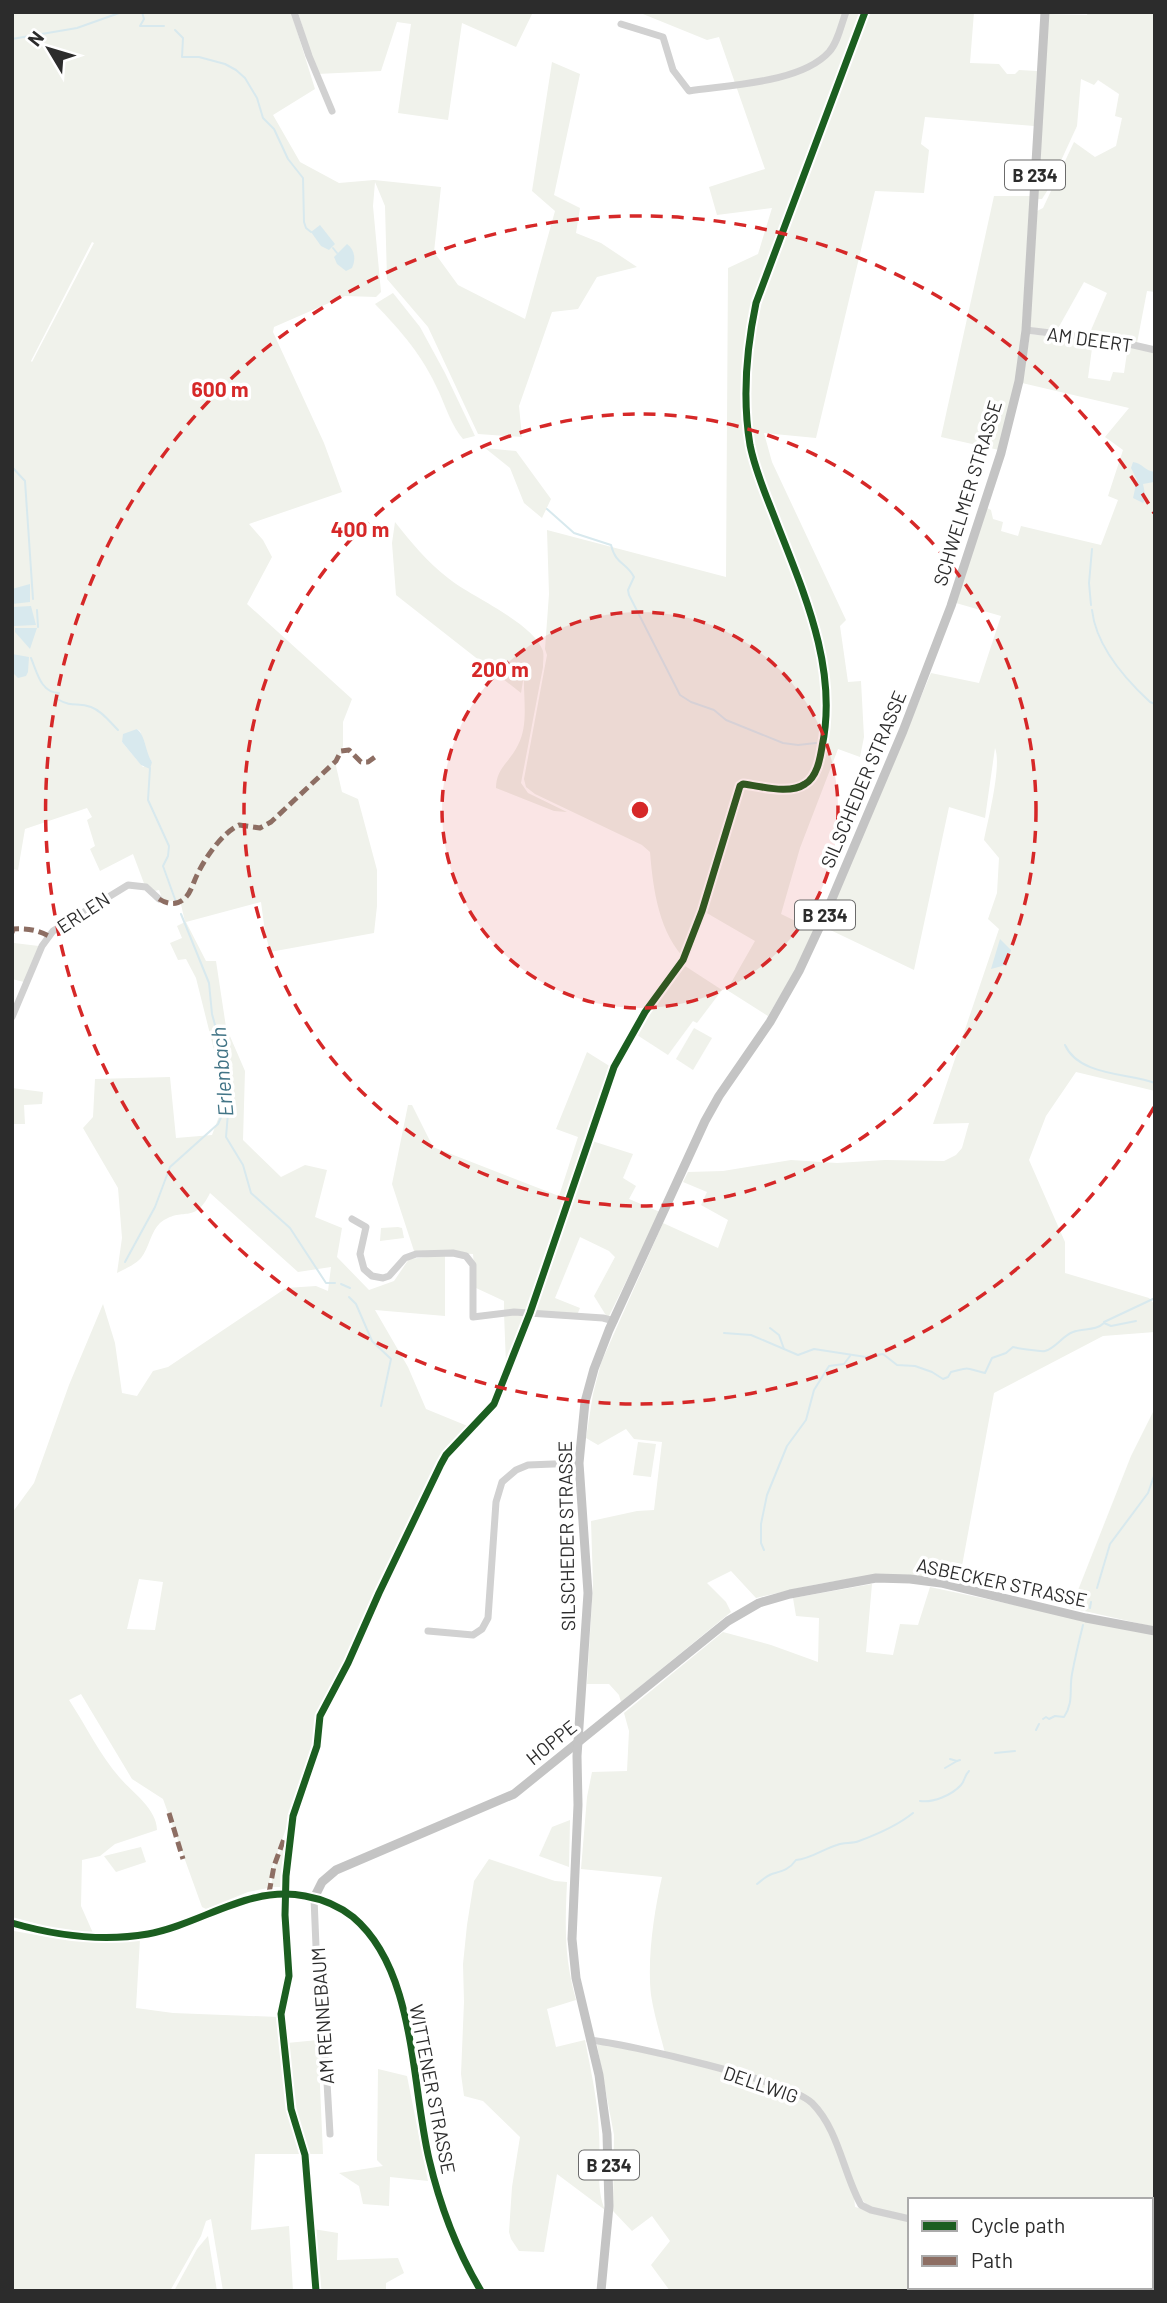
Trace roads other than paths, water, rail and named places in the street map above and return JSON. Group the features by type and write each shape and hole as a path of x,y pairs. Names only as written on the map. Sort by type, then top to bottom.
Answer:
{"main road":[{"name":"SCHWELMER STRASSE","path":"936,647 1001,453 1019,381 1026,330 1045,12"},
{"name":"SILSCHEDER STRASSE","path":"601,2291 608,2227 609,2163 604,2109 576,1978 572,1939 578,1743 588,1593 579,1463 586,1402 594,1369 614,1321 705,1121 770,1022 799,971 866,820 936,647"},
{"name":"ASBECKER STRASSE","path":"799,1592 876,1578 910,1579 941,1583 1086,1618 1155,1631"},
{"name":"HOPPE","path":"314,1898 321,1882 336,1870 504,1799 559,1759 740,1612 759,1603 799,1592"},
{"path":"559,1759 572,1764 578,1771"},
{"name":"WITTENER STRASSE","path":"12,1923 54,1933 111,1938 164,1930 242,1900 292,1893 337,1906 365,1927 388,1962 399,1992 426,2146 439,2199 451,2233 481,2291"}],"street":[{"path":"294,12 309,57 332,111"},
{"path":"621,24 663,37 673,70 689,90 768,79 808,67 822,59 832,47 846,12"},
{"name":"AM DEERT","path":"1026,330 1116,341 1155,349"},
{"name":"ERLEN","path":"12,1017 42,946 53,931 128,885 146,887 159,900"},
{"path":"352,1219 366,1227 360,1254 363,1269 372,1276 389,1276 405,1258 416,1254 453,1253 466,1256 472,1265 473,1317 514,1311 614,1321"},
{"path":"428,1631 473,1635 482,1629 488,1618 496,1502 502,1482 516,1470 528,1465 579,1463"},
{"name":"AM RENNEBAUM","path":"314,1898 318,1995 330,2134"},
{"name":"DELLWIG","path":"590,2040 736,2074 795,2092 812,2103 827,2125 861,2205 908,2219"}],"waterway":[{"path":"12,39 77,28 122,12"},
{"path":"142,12 144,19 140,26 164,26"},
{"path":"175,30 183,38 182,57 199,57 225,64 245,78 257,98 263,118 274,129 288,159 303,178 304,222 311,232"},
{"path":"333,248 337,253"},
{"name":"Erlenbach","path":"12,467 25,481 33,599"},
{"path":"547,509 574,533 611,545 618,560 631,572 634,577 628,590 629,595 680,695 714,710 726,720 783,743 816,743"},
{"path":"1091,605 1089,583 1092,549"},
{"name":"Erlenbach","path":"37,610 38,627"},
{"path":"1092,610 1105,649 1140,693 1155,704"},
{"name":"Erlenbach","path":"31,658 44,686 59,693 57,699 95,709 118,730"},
{"path":"786,680 787,675"},
{"name":"Erlenbach","path":"150,768 148,800 169,846 163,866 176,902"},
{"name":"Erlenbach","path":"181,914 209,983 212,1014 224,1058 229,1101 226,1137 243,1165 251,1193 290,1228 326,1283 335,1283"},
{"path":"1065,1045 1081,1063 1105,1072 1155,1083"},
{"path":"125,1262 155,1207 170,1167 218,1124 227,1104"},
{"name":"Erlenbach","path":"341,1284 350,1288"},
{"path":"349,1297 356,1304 372,1341 391,1359 381,1406"},
{"path":"1104,1322 1155,1298"},
{"path":"724,1333 751,1335 798,1355 814,1349 866,1357 883,1354 897,1365 915,1366 943,1379 951,1372 962,1369 985,1373 992,1358 1013,1347 1045,1351 1073,1332 1104,1323 1111,1326 1136,1321"},
{"path":"770,1328 779,1335 784,1349"},
{"path":"764,1550 761,1543 761,1524 767,1495 787,1446 806,1420 814,1390 829,1366 844,1364 850,1356"},
{"path":"1097,1588 1110,1544 1148,1493 1155,1473"},
{"path":"1090,1608 1091,1602"},
{"path":"1043,1719 1064,1717 1067,1712 1083,1625"},
{"path":"1036,1730 1039,1724"},
{"path":"995,1753 1015,1751"},
{"path":"950,1759 960,1760"},
{"path":"945,1768 957,1761"},
{"path":"920,1801 942,1798 953,1792 969,1771"},
{"path":"757,1884 788,1868 796,1860 840,1844 873,1836 913,1813"}]}
